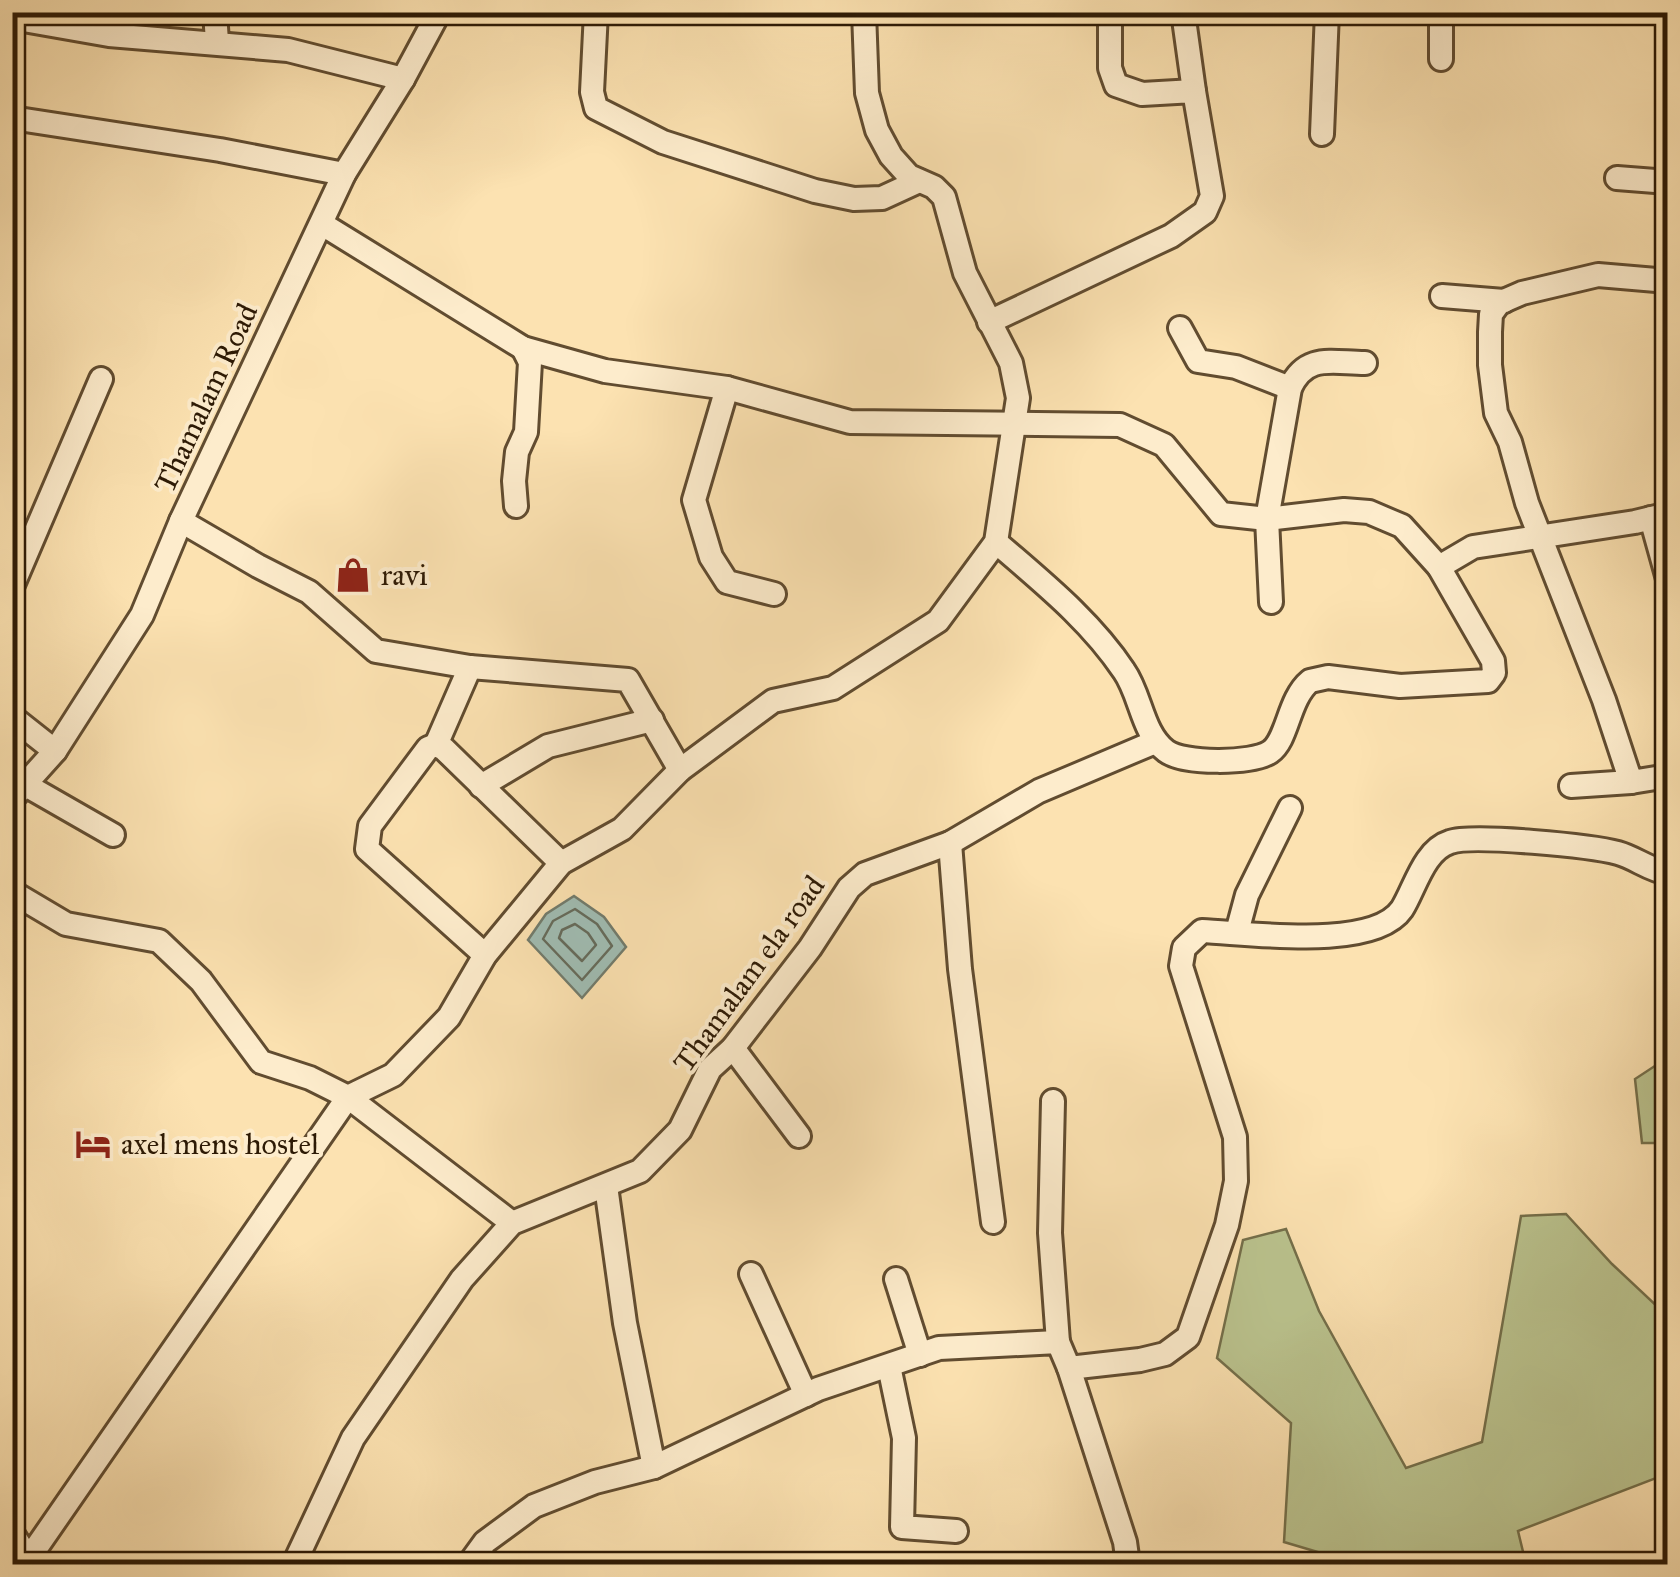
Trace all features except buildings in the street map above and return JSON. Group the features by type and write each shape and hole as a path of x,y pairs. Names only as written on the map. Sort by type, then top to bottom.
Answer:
{"street":[{"path":"215,12 217,42"},
{"name":"Thamalam Road","path":"18,791 56,751 142,614 181,521 344,174 440,12"},
{"path":"596,12 592,92 596,108 663,142 814,191 854,199 882,198 920,180"},
{"path":"12,1533 27,1561 348,1097 393,1075 449,1018 485,955 561,863 622,830 680,770 773,701 834,688 938,621 996,542 1016,422 1018,398 1011,363 965,272 944,197 934,187 908,176 877,130 867,93 864,12"},
{"path":"1110,12 1110,68 1116,86 1142,94 1194,91"},
{"path":"989,322 1117,264 1171,236 1206,212 1212,180 1194,91 1184,12"},
{"path":"1322,134 1327,12"},
{"path":"1441,12 1441,59"},
{"path":"12,18 109,35 288,50 403,79"},
{"path":"12,118 220,150 344,174"},
{"path":"1617,178 1668,182"},
{"path":"322,224 523,348 605,371 727,388 850,422 1120,426 1164,445 1221,514 1266,519 1344,510 1369,512 1402,526 1438,567 1493,661 1494,673 1488,681 1400,686 1328,677 1310,681 1292,702 1275,749 1260,758 1198,760 1170,755 1156,742 1127,674 1088,623 996,542"},
{"path":"1631,782 1527,503 1510,442 1496,413 1490,332 1492,314 1504,301 1522,293 1598,275 1668,280"},
{"path":"1442,296 1504,301"},
{"path":"1180,328 1198,361 1236,368 1290,388"},
{"path":"516,506 514,481 517,452 526,432 530,362 523,348"},
{"path":"1271,602 1266,519 1290,388 1297,373 1315,362 1365,363"},
{"path":"12,587 101,379"},
{"path":"727,388 694,500 711,557 727,582 774,594"},
{"path":"1438,567 1473,547 1659,516 1668,579"},
{"path":"181,521 309,592 376,651 470,666 628,680 680,770"},
{"path":"470,666 436,745 428,748 370,826 368,849 485,955"},
{"path":"12,717 56,751"},
{"path":"481,786 548,746 652,720"},
{"name":"Thamalam ela road","path":"294,1564 353,1438 462,1278 512,1223 640,1171 680,1130 710,1069 732,1048 810,948 850,888 865,874 950,844 1039,791 1156,742"},
{"path":"436,745 561,863"},
{"path":"1571,786 1668,776"},
{"path":"18,791 113,835"},
{"path":"1237,932 1247,896 1290,808"},
{"path":"1068,1368 1165,1354 1188,1336 1227,1225 1236,1181 1235,1137 1181,966 1181,954 1190,940 1202,931 1336,936 1370,932 1400,912 1436,849 1457,840 1574,845 1621,854 1654,871 1668,873"},
{"path":"950,844 960,969 993,1222"},
{"path":"12,892 66,924 159,940 201,980 261,1062 310,1078 348,1097 512,1223"},
{"path":"732,1048 799,1136"},
{"path":"1053,1101 1050,1233 1058,1342 1125,1542 1128,1564"},
{"path":"606,1186 625,1322 654,1468"},
{"path":"750,1274 806,1395"},
{"path":"896,1279 920,1356"},
{"path":"469,1564 485,1542 534,1506 595,1482 654,1468 806,1395 939,1348 1058,1342"},
{"path":"890,1366 904,1438 902,1528 956,1531"}],"green space":[{"path":"1667,1058 1667,1143 1642,1143 1635,1079"},
{"path":"1566,1214 1660,1309 1659,1477 1518,1531 1526,1564 1358,1564 1284,1542 1291,1423 1217,1358 1243,1240 1286,1229 1319,1311 1406,1468 1482,1442 1521,1216"}],"water":[{"path":"574,896 604,917 626,947 582,998 528,940 546,914"}],"place":[{"name":"ravi","path":"353,575"},
{"name":"axel mens hostel","path":"93,1144"}]}
